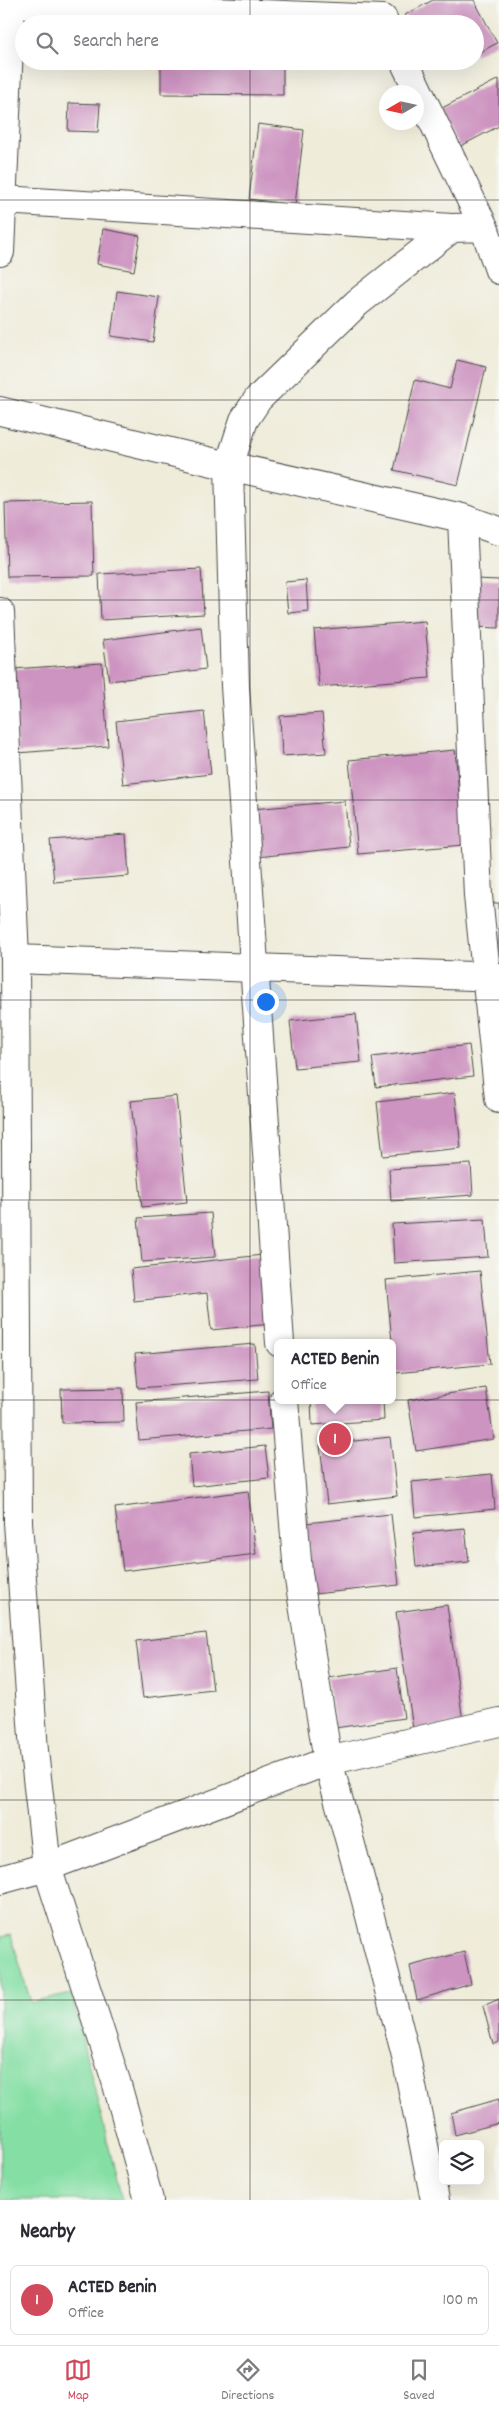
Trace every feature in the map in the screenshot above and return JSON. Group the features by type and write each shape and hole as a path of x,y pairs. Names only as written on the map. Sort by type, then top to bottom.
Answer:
{"street":[{"path":"0,252 11,2 381,14"},
{"path":"408,70 484,227 499,270"},
{"path":"3,200 452,228 484,227"},
{"path":"280,1339 235,686 229,466 244,420 258,399 357,304 452,228"},
{"path":"0,411 229,466 462,518 499,531"},
{"path":"462,518 475,854 492,977 499,1099"},
{"path":"0,612 15,959 9,1524 47,1867 116,2081 148,2200"},
{"path":"15,959 254,966 492,977"},
{"path":"284,1404 298,1573 328,1761 405,2052 435,2200"},
{"path":"0,1880 47,1867 328,1761 499,1722"}],"green space":[{"path":"11,1935 31,2003 71,1994 122,2200 0,2200 0,1937"}],"building":[{"path":"433,0 474,0 482,15 405,15"},
{"path":"484,19 497,43 484,50"},
{"path":"161,70 283,70 283,95 161,94"},
{"path":"499,79 499,126 459,147 440,109"},
{"path":"69,103 100,104 98,132 68,131"},
{"path":"258,124 304,130 295,205 249,199"},
{"path":"103,229 140,236 134,271 97,264"},
{"path":"117,291 159,297 153,342 111,336"},
{"path":"457,360 486,367 458,485 394,470 415,380 450,389"},
{"path":"92,501 94,576 7,577 5,503"},
{"path":"201,569 204,614 101,620 99,574"},
{"path":"475,579 499,580 499,628 473,627"},
{"path":"306,580 308,611 288,613 285,582"},
{"path":"425,621 430,678 319,687 314,630"},
{"path":"201,627 206,669 109,681 103,640"},
{"path":"102,663 108,746 17,753 12,669"},
{"path":"204,711 211,774 123,784 116,721"},
{"path":"322,713 326,753 282,756 280,716"},
{"path":"455,750 464,845 358,854 349,760"},
{"path":"345,801 349,847 257,857 252,809"},
{"path":"126,834 129,876 54,882 50,840"},
{"path":"490,903 499,903 499,952 489,951"},
{"path":"356,1014 361,1062 295,1068 290,1021"},
{"path":"469,1045 473,1076 376,1087 372,1057"},
{"path":"455,1093 461,1148 383,1156 377,1102"},
{"path":"176,1096 187,1202 142,1207 131,1101"},
{"path":"471,1164 473,1195 391,1201 389,1169"},
{"path":"211,1213 215,1257 142,1262 138,1218"},
{"path":"485,1219 488,1257 394,1263 392,1224"},
{"path":"263,1255 271,1324 211,1330 207,1293 134,1301 131,1269"},
{"path":"480,1271 490,1364 396,1373 396,1339 392,1339 386,1280"},
{"path":"255,1344 258,1379 138,1388 135,1354"},
{"path":"123,1388 124,1422 62,1423 61,1389"},
{"path":"486,1388 494,1439 416,1451 408,1400"},
{"path":"268,1391 271,1429 139,1440 136,1402"},
{"path":"311,1404 383,1404 384,1420 312,1425"},
{"path":"390,1437 397,1496 327,1504 320,1445"},
{"path":"265,1446 269,1478 192,1486 189,1454"},
{"path":"492,1474 495,1509 415,1517 412,1482"},
{"path":"248,1491 256,1554 123,1571 115,1508"},
{"path":"391,1514 399,1585 314,1594 306,1523"},
{"path":"465,1528 469,1562 416,1567 413,1533"},
{"path":"447,1605 463,1722 413,1729 396,1612"},
{"path":"206,1633 213,1690 143,1698 136,1641"},
{"path":"397,1668 404,1718 335,1728 328,1678"},
{"path":"464,1952 471,1984 417,2000 410,1966"},
{"path":"499,1999 499,2042 493,2044 483,2006"},
{"path":"499,2099 499,2123 455,2135 451,2113"}],"place":[{"name":"ACTED Benin","path":"335,1439"}]}
